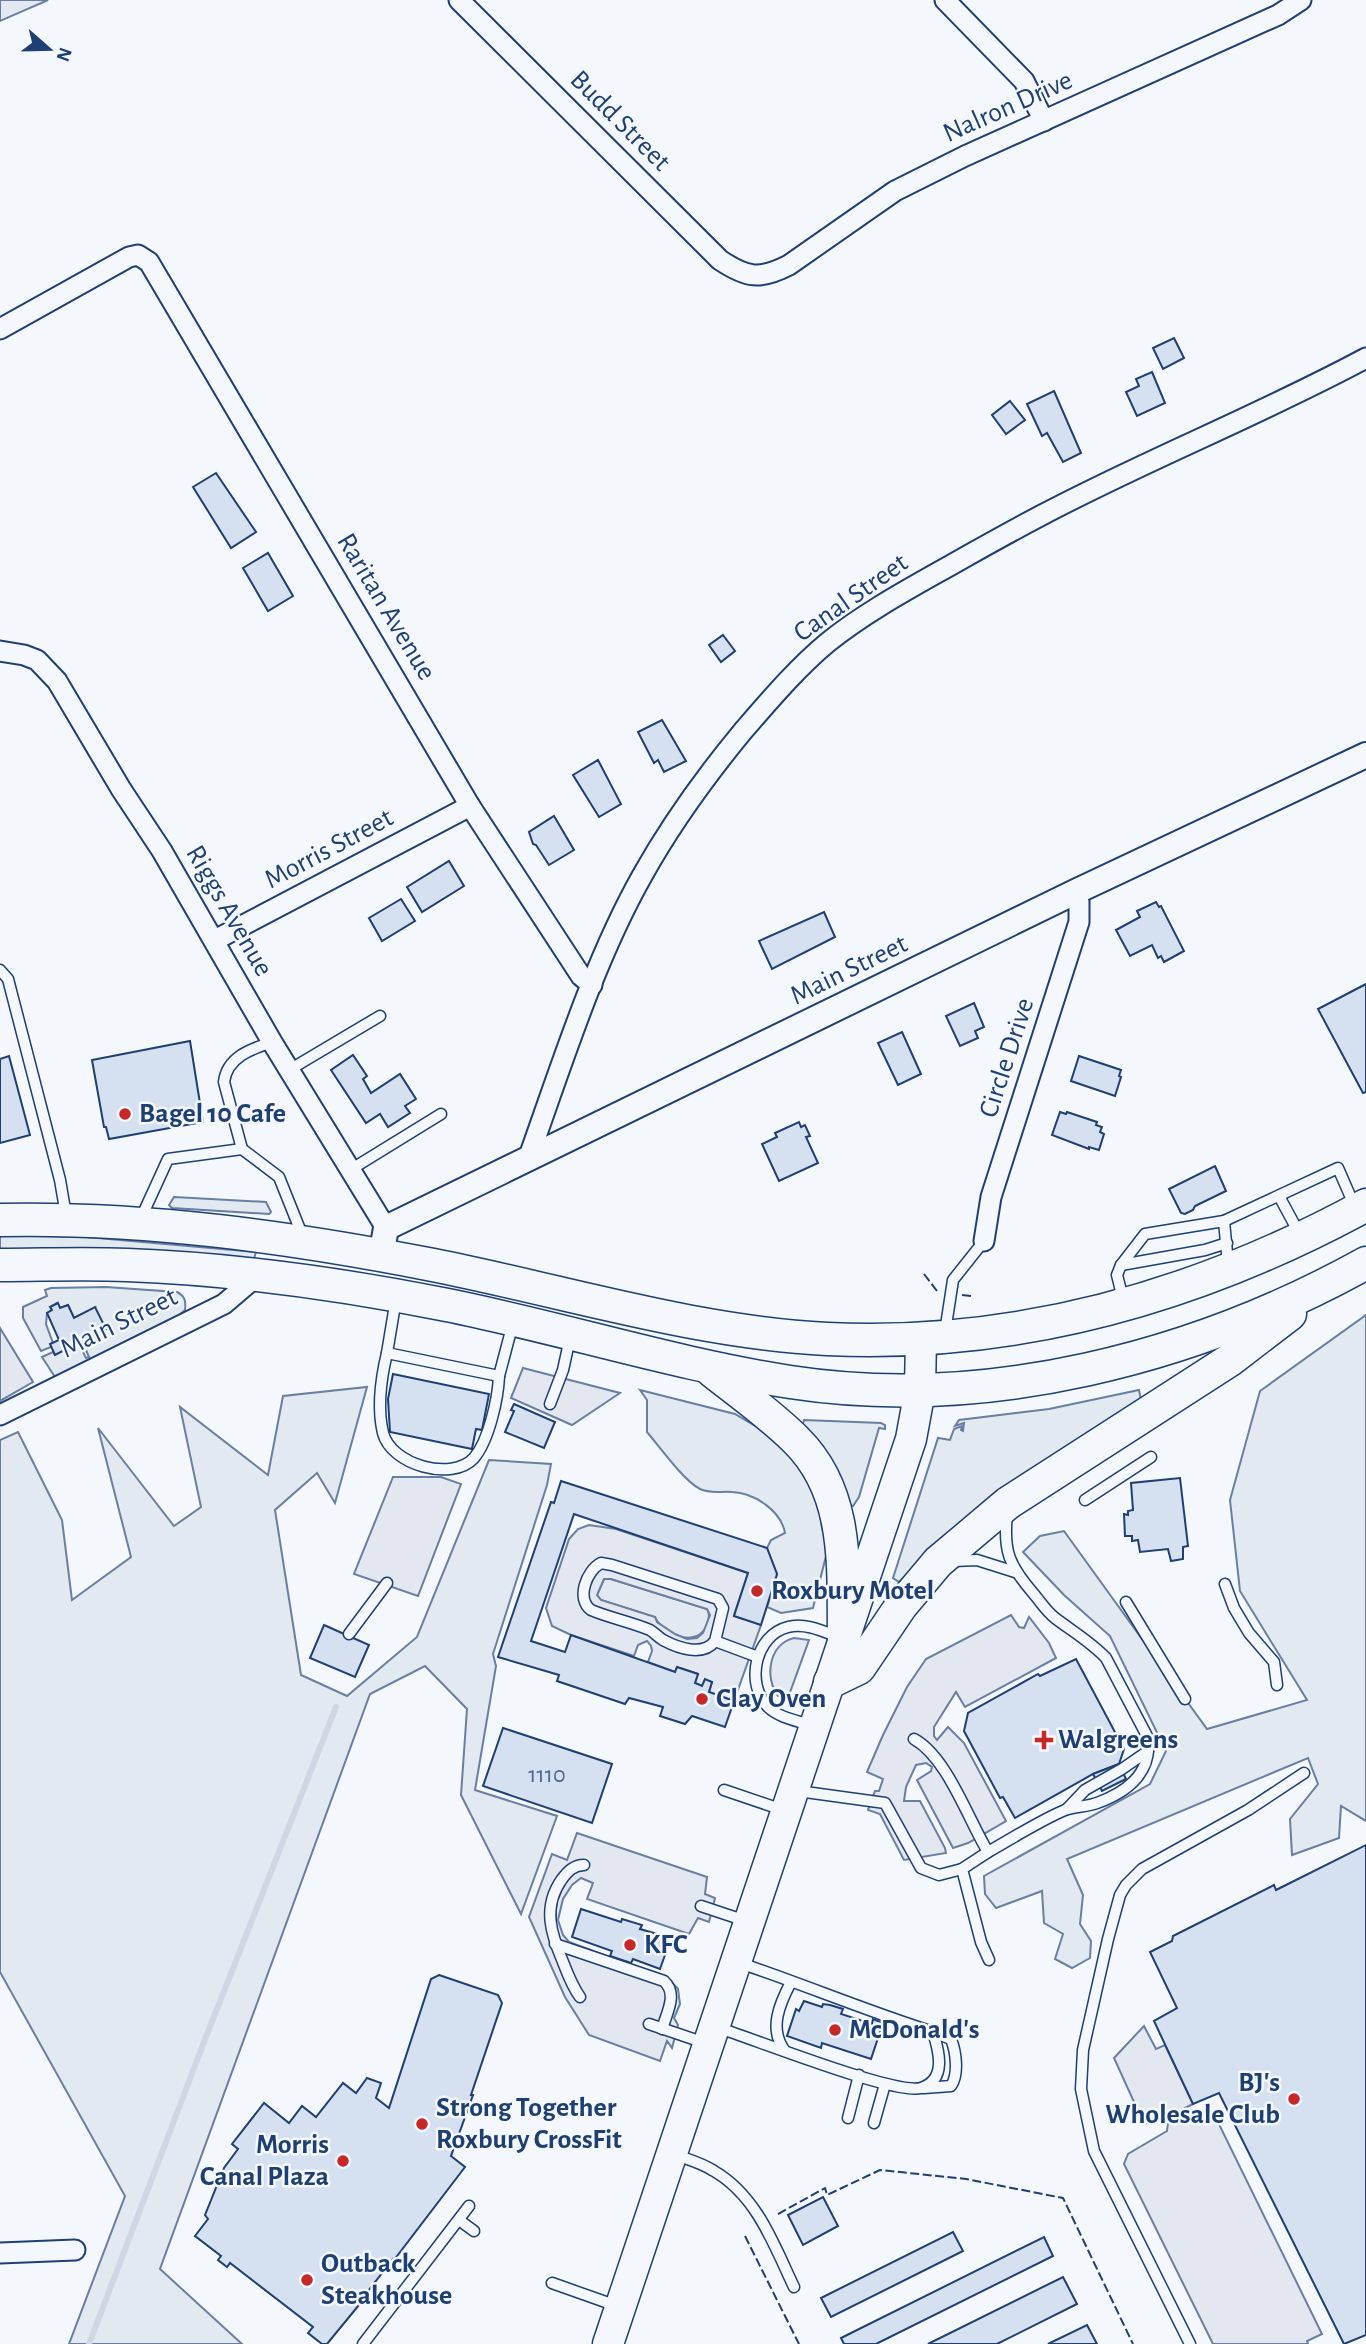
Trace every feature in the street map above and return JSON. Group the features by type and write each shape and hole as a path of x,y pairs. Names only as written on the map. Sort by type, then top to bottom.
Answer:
{"highway":[{"path":"0,1265 125,1265 263,1256 306,1243 383,1242 434,1266 691,1323 749,1332 827,1339 933,1337 1046,1324 1175,1291 1227,1257 1302,1239 1362,1208"},
{"path":"0,1220 139,1223 263,1256 396,1296 513,1320 709,1368 795,1383 845,1388 920,1390 1004,1383 1075,1371 1150,1353 1251,1319 1327,1285 1366,1263"},
{"path":"830,1682 859,1668 901,1606 938,1562 1008,1503 1230,1360 1327,1285"},
{"path":"709,1368 796,1439 812,1457 824,1478 838,1513 842,1533 845,1639"}],"main road":[{"path":"608,2344 911,1438 933,1337"}],"street":[{"name":"Budd Street","path":"459,0 720,260 747,275"},
{"path":"945,0 1024,81 1044,121"},
{"name":"Nalron Drive","path":"747,275 771,275 895,191 1278,15 1301,0"},
{"name":"Raritan Avenue","path":"0,329 120,261 138,255 149,262 470,806 581,976 592,985"},
{"name":"Canal Street","path":"528,1159 592,985 640,879 668,831 720,760 794,674 828,643 859,620 1042,514 1301,393 1366,358"},
{"name":"Riggs Avenue","path":"0,651 24,654 37,660 57,681 351,1170 383,1242"},
{"name":"Main Street","path":"383,1242 528,1159 1075,892 1366,755"},
{"name":"Morris Street","path":"215,940 470,806"},
{"name":"Circle Drive","path":"984,1241 991,1197 1079,922 1079,902 1075,892"},
{"name":"Main Street","path":"0,1415 224,1304 263,1256"},
{"path":"0,2253 75,2250"}],"lane":[{"path":"0,970 8,979 60,1180 67,1220"},
{"path":"289,1070 380,1016"},
{"path":"272,1042 254,1048 231,1062 226,1072 226,1092 242,1149 279,1177 306,1243"},
{"path":"351,1170 441,1114"},
{"path":"139,1223 169,1158 242,1149"},
{"path":"1124,1306 1117,1275 1121,1265 1145,1234 1224,1221 1338,1168 1362,1208"},
{"path":"1279,1196 1302,1239"},
{"path":"1121,1265 1205,1250 1227,1257 1224,1221"},
{"path":"933,1337 953,1279 984,1241"},
{"path":"396,1296 383,1371 380,1405 383,1434 398,1456 432,1468 461,1467 472,1460 481,1447 498,1397 499,1376 513,1320"},
{"path":"550,1404 563,1370 571,1334"},
{"path":"387,1353 499,1376"},
{"path":"1086,1500 1151,1457"},
{"path":"724,1790 791,1801 885,1803 921,1868 939,1875 962,1869 1066,1810 1096,1804 1126,1789 1142,1773 1148,1751 1147,1736 1106,1658 1098,1649 1052,1616 1015,1572 1007,1553 1005,1532 1008,1503"},
{"path":"938,1562 977,1560 1015,1572"},
{"path":"601,1563 612,1564 718,1599 723,1608 715,1642 701,1651 688,1649 663,1640 652,1631 587,1608 583,1597 593,1568 601,1563"},
{"path":"349,1634 387,1584"},
{"path":"1224,1584 1249,1633 1274,1662 1277,1685"},
{"path":"1126,1602 1185,1699"},
{"path":"815,1727 780,1715 767,1707 756,1685 758,1657 768,1639 788,1627 809,1627 845,1639"},
{"path":"715,1642 758,1657"},
{"path":"914,1740 927,1746 942,1766 988,1852"},
{"path":"1066,1810 1085,1790 1148,1751"},
{"path":"1189,2344 1094,2151 1081,2089 1083,2050 1108,1939 1120,1895 1126,1885 1142,1869 1248,1810 1304,1773"},
{"path":"580,1997 573,1988 549,1923 552,1900 560,1881 573,1867 584,1865"},
{"path":"962,1869 981,1942 989,1960"},
{"path":"701,1906 750,1922"},
{"path":"555,1944 668,1984 672,1996 662,2029"},
{"path":"649,2024 662,2029 712,2035 785,2051 885,2084 920,2088 951,2086 956,2077 951,2039 825,1996 805,1984 792,1982 737,1961"},
{"path":"785,2051 776,2027 780,2003 792,1982"},
{"path":"920,2088 932,2082 938,2074 940,2059 933,2032"},
{"path":"848,2118 859,2075"},
{"path":"874,2123 885,2084"},
{"path":"672,2154 711,2168 733,2184 764,2224 794,2287"},
{"path":"363,2344 469,2206"},
{"path":"459,2220 474,2231"},
{"path":"552,2283 621,2307"}],"shaded area":[{"path":"0,0 48,0 0,21"},
{"path":"174,1197 266,1202 271,1212 172,1208 169,1205"},
{"path":"0,1235 86,1237 256,1252 253,1262 0,1252"},
{"path":"106,1287 177,1292 184,1299 185,1310 178,1316 55,1377 42,1357 53,1352 55,1355 78,1342 86,1358 89,1357 82,1341 95,1308 74,1318 68,1305 60,1308 57,1303 51,1307 52,1310 47,1313 46,1324 53,1343 51,1347 41,1351 23,1318 23,1307 47,1296 45,1290 51,1288"},
{"path":"1366,1315 1366,1821 1341,1806 1339,1838 1292,1855 1290,1819 1318,1784 1308,1758 1067,1859 1083,1895 1080,1924 1091,1941 1090,1958 1072,1968 1055,1959 1063,1934 1044,1923 1042,1891 996,1908 985,1894 984,1876 1150,1784 1166,1751 1110,1636 1064,1595 1023,1552 1040,1536 1064,1531 1207,1729 1307,1700 1240,1591 1230,1500 1260,1391"},
{"path":"0,1328 33,1382 0,1401"},
{"path":"523,1368 620,1393 572,1425 511,1398"},
{"path":"367,1387 335,1503 317,1473 275,1510 301,1675 347,1696 417,1637 489,1460 551,1464 547,1485 493,1654 496,1666 475,1790 557,1816 521,1914 461,1795 467,1709 425,1666 370,1694 160,2269 242,2344 69,2344 125,2196 0,1972 0,1440 18,1432 62,1520 72,1600 131,1557 98,1428 174,1526 201,1507 180,1407 268,1475 283,1396"},
{"path":"640,1390 735,1414 779,1440 817,1489 822,1528 828,1548 813,1608 781,1613 767,1607 777,1574 767,1548 771,1540 785,1533 783,1525 773,1511 758,1500 741,1493 704,1491 687,1479 647,1432 647,1400"},
{"path":"1139,1390 1141,1400 926,1556 899,1582 893,1578 938,1438 950,1440 954,1429 962,1426 963,1431 964,1423 955,1426 959,1420 1049,1409"},
{"path":"804,1420 885,1425 885,1429 879,1428 859,1497 853,1506 849,1505 802,1427"},
{"path":"393,1477 441,1477 461,1484 418,1596 354,1574"},
{"path":"589,1525 616,1529 748,1573 734,1615 761,1625 734,1701 709,1692 712,1682 705,1680 702,1686 695,1683 698,1674 677,1667 675,1672 648,1662 652,1651 647,1641 638,1645 634,1656 552,1626 546,1608 569,1539 578,1529","holes":["604,1579 707,1609 710,1615 703,1633 697,1638 687,1639 657,1622 655,1617 601,1600 597,1595"]},
{"path":"604,1579 707,1609 707,1624 696,1636 688,1638 672,1634 655,1617 601,1600 597,1595"},
{"path":"1011,1615 1019,1627 1024,1628 1029,1617 1049,1643 1056,1658 965,1707 956,1692 934,1727 937,1740 948,1727 964,1743 1006,1821 968,1843 953,1848 917,1780 931,1771 932,1767 926,1763 916,1765 906,1787 904,1801 920,1801 946,1853 904,1860 880,1814 868,1810 883,1779 867,1772 883,1735 907,1687 926,1659"},
{"path":"794,1638 809,1640 789,1695 778,1696 771,1680 771,1662 779,1647"},
{"path":"577,1833 707,1877 705,1894 715,1898 709,1922 698,1918 689,1934 587,1899 593,1883 581,1878 572,1885 563,1899 558,1920 563,1935 569,1942 669,1979 678,1989 680,2004 674,2018 678,2025 672,2048 667,2041 660,2061 589,2035 565,1997 529,1917 552,1854 567,1860"},
{"path":"1144,2026 1156,2049 1165,2045 1193,2104 1185,2108 1193,2123 1214,2114 1322,2334 1307,2341 1308,2344 1213,2344 1124,2164 1128,2154 1167,2131 1168,2123 1161,2118 1144,2124 1114,2058"}],"building":[{"path":"1174,338 1184,358 1163,369 1153,348"},
{"path":"1152,372 1165,403 1137,416 1126,392 1139,386 1136,379"},
{"path":"1054,391 1081,453 1063,462 1047,433 1042,436 1027,404"},
{"path":"1010,401 1025,420 1006,434 992,415"},
{"path":"216,473 256,532 231,548 193,487"},
{"path":"268,553 293,596 268,611 243,568"},
{"path":"723,635 735,651 721,662 709,645"},
{"path":"662,720 686,761 664,772 658,760 654,763 638,732"},
{"path":"598,760 621,804 599,817 573,775"},
{"path":"554,816 574,850 549,865 533,844 529,832"},
{"path":"449,861 464,886 422,912 407,887"},
{"path":"401,899 415,921 382,941 369,918"},
{"path":"1156,902 1161,906 1184,951 1164,962 1161,956 1158,958 1152,945 1130,956 1116,930 1140,917 1137,911"},
{"path":"824,912 835,937 772,969 759,941"},
{"path":"1366,984 1366,1092 1363,1093 1318,1009"},
{"path":"974,1003 984,1027 975,1031 978,1038 960,1046 946,1016"},
{"path":"902,1032 921,1074 898,1085 878,1043"},
{"path":"190,1041 203,1122 109,1139 104,1127 92,1060"},
{"path":"353,1055 367,1076 363,1079 371,1093 400,1074 416,1099 405,1106 410,1113 388,1127 380,1114 366,1123 331,1070"},
{"path":"9,1056 30,1135 0,1143 0,1059"},
{"path":"1079,1056 1121,1070 1115,1096 1071,1081"},
{"path":"1060,1112 1097,1122 1096,1125 1102,1127 1100,1132 1104,1134 1099,1150 1052,1135"},
{"path":"799,1122 801,1127 805,1125 810,1136 806,1137 818,1163 779,1181 762,1144 777,1137 775,1133"},
{"path":"1215,1166 1226,1191 1185,1214 1181,1213 1169,1189"},
{"path":"58,1303 60,1308 68,1305 74,1318 95,1307 106,1329 55,1355 50,1344 59,1340 47,1313 52,1310 50,1307"},
{"path":"393,1374 489,1394 482,1430 476,1429 472,1449 390,1432 388,1399"},
{"path":"514,1404 555,1422 544,1448 505,1432 514,1411 511,1410"},
{"path":"1180,1478 1188,1546 1183,1547 1183,1559 1171,1561 1168,1549 1140,1552 1138,1540 1132,1541 1132,1536 1125,1536 1124,1514 1128,1515 1128,1511 1133,1510 1131,1483"},
{"name":"Roxbury Motel","path":"561,1481 767,1548 777,1574 761,1625 734,1616 748,1573 574,1514 531,1641 565,1652 571,1635 675,1672 677,1667 698,1674 695,1683 702,1686 705,1679 712,1682 709,1692 734,1701 725,1727 692,1716 685,1724 660,1716 663,1707 629,1698 625,1704 557,1681 559,1675 498,1657 551,1502 554,1503"},
{"path":"324,1625 369,1645 355,1677 310,1658"},
{"name":"Walgreens","path":"1076,1659 1124,1749 1119,1764 1093,1774 1015,1818 1003,1797 1000,1798 964,1731 968,1713 1038,1674 1040,1676"},
{"path":"503,1728 612,1764 592,1823 483,1786"},
{"path":"1119,1764 1126,1779 1102,1791 1093,1774"},
{"name":"BJ's Wholesale Club","path":"1366,1845 1366,2335 1344,2344 1219,2093 1193,2104 1154,2021 1177,2008 1150,1952 1172,1941 1173,1936 1274,1885 1276,1890"},
{"name":"KFC","path":"581,1909 621,1922 622,1919 642,1925 640,1929 671,1938 660,1969 633,1959 631,1963 610,1956 612,1951 572,1937"},
{"name":"Morris Canal Plaza","path":"439,1975 498,1995 502,2003 451,2156 465,2167 359,2305 327,2344 322,2344 308,2333 313,2327 230,2263 227,2267 218,2260 221,2256 195,2236 208,2219 205,2215 224,2168 238,2149 232,2144 264,2103 289,2123 302,2106 316,2117 343,2083 356,2093 367,2078 381,2083 376,2098 389,2108 431,1979"},
{"name":"McDonald's","path":"804,2001 822,2007 823,2004 843,2009 841,2014 872,2024 873,2019 883,2023 871,2059 822,2043 821,2048 787,2036 796,2009 799,2011"},
{"path":"823,2197 838,2226 803,2245 788,2215"},
{"path":"953,2232 963,2251 831,2317 821,2298"},
{"path":"1044,2237 1053,2256 876,2344 844,2344 841,2338"},
{"path":"1063,2277 1077,2304 997,2344 928,2344"},
{"path":"1087,2325 1097,2344 1048,2344"}],"waterway":[{"path":"89,2344 336,1707"}],"fence":[{"path":"924,1274 937,1291"},
{"path":"962,1295 971,1296"},
{"path":"778,2214 825,2188 827,2195 880,2170 966,2179 1063,2198 1133,2344"},
{"path":"745,2236 799,2344"}],"place":[{"name":"Bagel 10 Cafe","path":"125,1114"},
{"name":"Roxbury Motel","path":"757,1591"},
{"name":"Clay Oven","path":"702,1699"},
{"name":"Walgreens","path":"1044,1740"},
{"name":"KFC","path":"630,1945"},
{"name":"McDonald's","path":"835,2030"},
{"name":"BJ's Wholesale Club","path":"1294,2099"},
{"name":"Strong Together Roxbury CrossFit","path":"422,2124"},
{"name":"Morris Canal Plaza","path":"343,2161"},
{"name":"Outback Steakhouse","path":"307,2280"}]}
